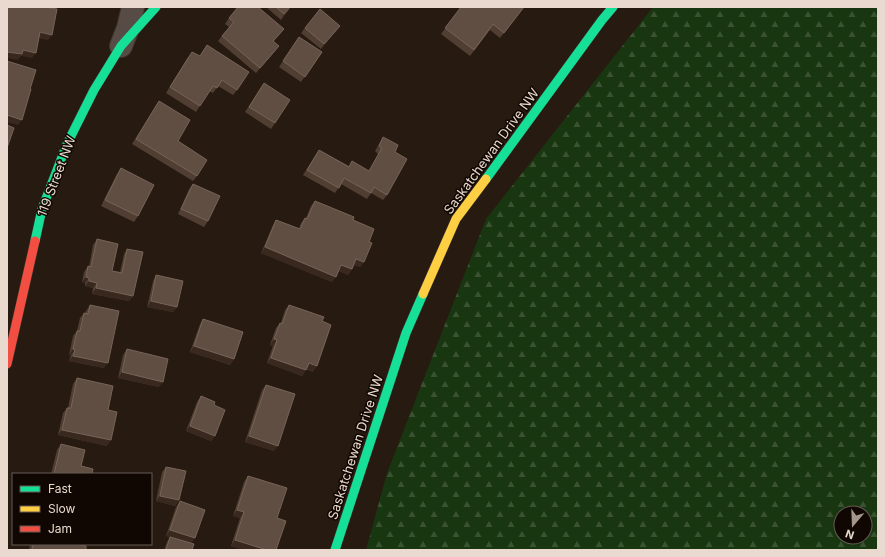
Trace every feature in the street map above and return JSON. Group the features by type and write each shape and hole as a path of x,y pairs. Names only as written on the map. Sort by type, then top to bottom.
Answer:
{"street":[{"name":"119 Street NW","path":"7,364 42,209 67,144 94,90 121,46 128,28 133,7"},
{"name":"119 Street NW","path":"121,46 156,7"},
{"name":"Saskatchewan Drive NW","path":"335,550 406,333 456,219 613,7"}],"green space":[{"path":"653,7 878,7 878,550 366,550 387,473 486,219"}],"building":[{"path":"7,7 44,7 57,9 52,35 40,32 36,53 23,50 22,54 7,52"},
{"path":"238,7 258,7 284,29 273,41 279,46 260,68 222,36 234,22 229,18"},
{"path":"276,7 290,7 284,14"},
{"path":"461,7 524,7 504,33 493,24 474,50 445,28"},
{"path":"320,9 340,26 324,44 305,28"},
{"path":"299,37 322,52 305,77 283,61"},
{"path":"207,45 249,72 237,90 222,80 217,88 213,86 200,106 170,87 192,52 200,56"},
{"path":"7,61 36,70 22,120 7,115"},
{"path":"264,83 290,100 275,123 249,107"},
{"path":"159,101 190,120 178,141 207,160 197,176 136,139"},
{"path":"7,125 14,128 7,148"},
{"path":"383,137 398,145 395,152 407,159 387,195 374,187 371,193 344,178 339,188 307,170 319,150 349,167 352,161 369,171 382,148 379,146"},
{"path":"121,168 154,185 138,216 105,200"},
{"path":"193,184 220,196 208,221 181,209"},
{"path":"315,201 354,217 353,220 374,229 369,242 372,243 364,262 356,259 352,269 341,265 336,277 265,247 276,220 300,229 305,218 307,219"},
{"path":"97,239 118,244 112,271 122,273 127,249 143,252 133,296 96,288 97,283 89,281 89,278 86,277 88,266 91,267"},
{"path":"156,275 183,281 177,307 151,301"},
{"path":"90,305 119,311 108,363 73,356 77,331 80,331 84,313 88,314"},
{"path":"289,305 324,317 322,321 331,325 317,366 309,363 306,370 271,358 277,340 274,339 280,323 282,324"},
{"path":"203,319 243,332 234,359 194,346"},
{"path":"127,349 168,359 163,382 122,372"},
{"path":"77,378 113,386 108,410 117,412 111,440 62,430 67,408 71,408"},
{"path":"266,385 295,394 278,446 249,436"},
{"path":"201,396 215,402 214,405 225,410 215,436 190,426"},
{"path":"61,444 85,450 81,466 93,469 92,473 54,473"},
{"path":"166,467 186,471 179,500 160,496"},
{"path":"248,476 287,488 277,518 286,521 276,550 267,550 235,540 244,512 237,510"},
{"path":"180,501 205,510 195,538 170,530"},
{"path":"170,537 194,544 192,550 166,550"},
{"path":"33,545 86,546 86,550 32,550"}],"traffic: fast":[{"path":"35,241 42,209 67,144 94,90 121,46 156,7"},
{"path":"486,179 613,7"},
{"path":"335,550 406,333 423,294"}],"traffic: slow":[{"path":"423,294 456,219 486,179"}],"traffic: jam":[{"path":"7,364 35,241"}]}
